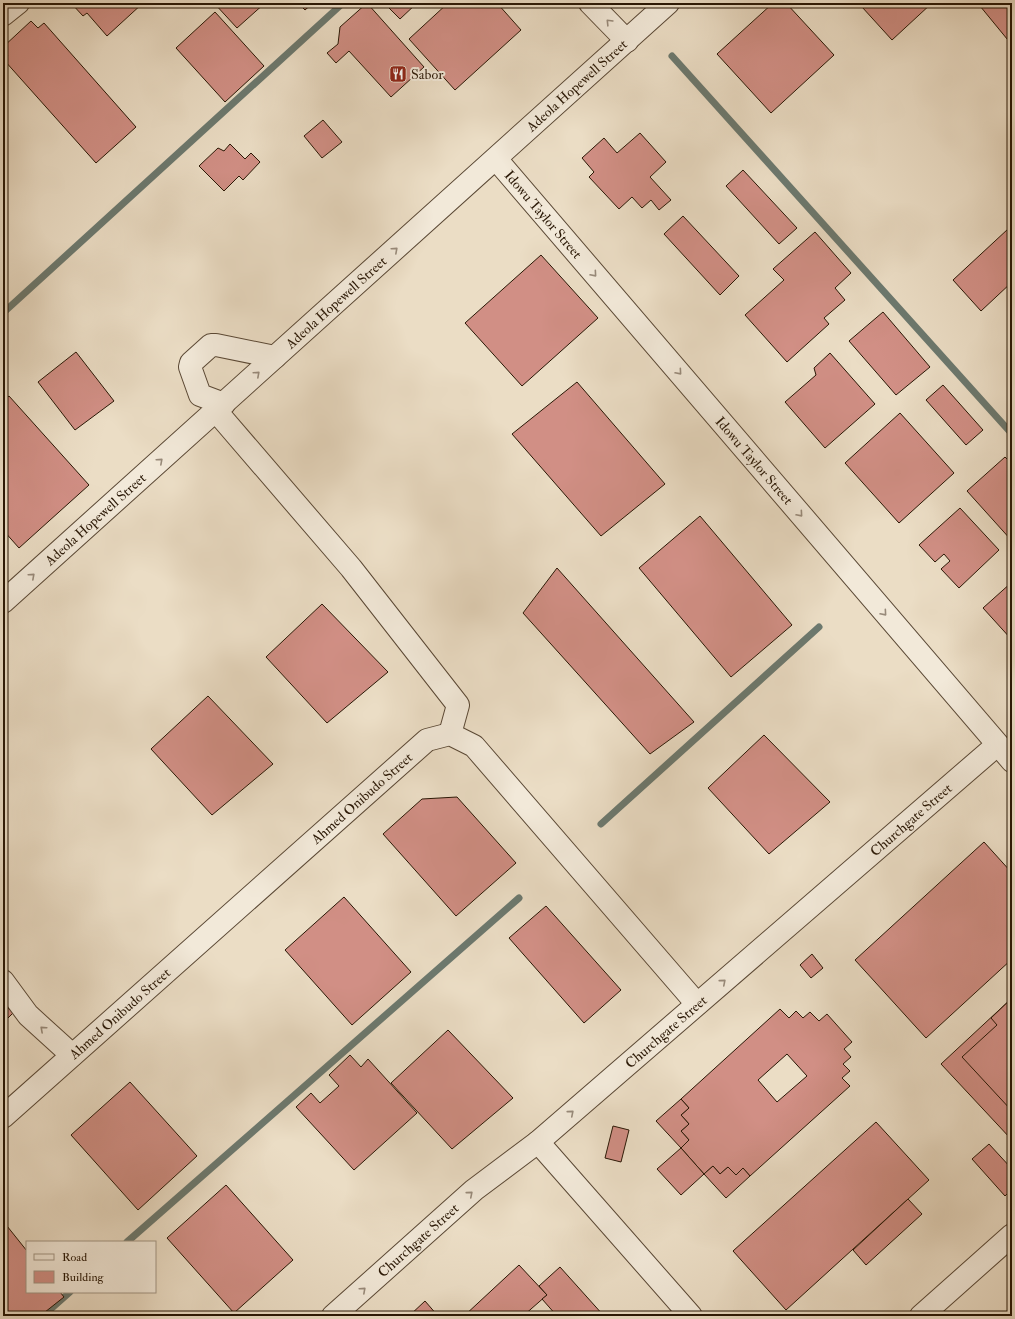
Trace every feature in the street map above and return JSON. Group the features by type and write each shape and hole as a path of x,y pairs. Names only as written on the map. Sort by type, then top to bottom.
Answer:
{"street":[{"path":"3,16 18,3"},
{"path":"590,3 627,41"},
{"name":"Adeola Hopewell Street","path":"3,602 668,3"},
{"name":"Idowu Taylor Street","path":"496,159 1012,761"},
{"path":"275,358 216,345 211,346 191,363 190,367 200,395 220,407 351,568 458,705 450,734 474,746 697,1004"},
{"name":"Ahmed Onibudo Street","path":"3,1117 427,740 450,734"},
{"name":"Churchgate Street","path":"333,1316 474,1190 538,1142 997,745"},
{"path":"3,981 28,1015 72,1055"},
{"path":"538,1142 691,1316"},
{"path":"921,1316 1012,1234"}],"building":[{"path":"71,3 143,3 107,36 87,13 83,16"},
{"path":"214,3 265,3 237,28"},
{"path":"298,3 313,3 305,10"},
{"path":"367,3 424,67 391,97 349,51 336,63 327,53 338,44 340,27"},
{"path":"384,3 417,3 400,19"},
{"path":"448,3 497,3 521,30 455,90 409,39"},
{"path":"773,3 786,3 834,55 771,113 717,54"},
{"path":"866,3 932,3 892,40 862,7"},
{"path":"983,3 1012,3 1012,45 980,6"},
{"path":"215,12 264,66 225,102 176,48"},
{"path":"31,21 38,28 44,23 136,127 96,163 4,60 8,56 3,50 3,47"},
{"path":"323,120 342,142 322,158 304,136"},
{"path":"640,133 666,162 650,177 671,200 659,210 651,200 642,208 632,197 619,209 589,177 594,172 582,158 604,138 617,153"},
{"path":"230,144 245,159 251,153 260,162 243,180 239,176 224,191 199,166 218,148 224,151"},
{"path":"743,170 797,228 779,244 726,186"},
{"path":"683,216 739,276 720,295 664,234"},
{"path":"1008,229 1012,233 1012,282 981,311 953,280"},
{"path":"815,232 851,273 835,288 845,300 824,318 829,324 787,362 745,315 784,280 773,269"},
{"path":"541,255 598,318 522,386 465,323"},
{"path":"883,312 930,367 896,395 849,341"},
{"path":"76,352 114,401 75,430 38,382"},
{"path":"830,353 875,404 825,448 785,402 816,375 814,368"},
{"path":"577,382 665,484 601,536 512,434"},
{"path":"943,385 983,430 966,445 926,400"},
{"path":"9,396 89,485 19,548 3,530 3,401"},
{"path":"900,413 954,473 899,523 845,463"},
{"path":"1005,457 1012,464 1012,541 967,491"},
{"path":"960,508 999,550 959,588 941,569 950,561 944,554 935,562 919,545"},
{"path":"700,516 792,625 731,677 639,568"},
{"path":"557,568 694,722 650,754 523,613"},
{"path":"1012,582 1012,640 983,608"},
{"path":"322,604 388,672 327,723 266,657"},
{"path":"208,696 273,764 212,815 151,749"},
{"path":"764,735 830,802 769,854 708,788"},
{"path":"457,797 516,863 456,916 383,834 422,799"},
{"path":"984,842 1012,873 1012,959 926,1038 855,960"},
{"path":"344,897 411,972 352,1025 285,950"},
{"path":"546,906 621,990 584,1023 509,938"},
{"path":"812,954 823,968 811,978 800,965"},
{"path":"1012,998 1012,1138 1011,1139 941,1064"},
{"path":"1012,998 1012,1111 962,1057 997,1025 991,1018"},
{"path":"3,1003 13,1013 3,1023"},
{"path":"780,1009 789,1018 796,1011 803,1018 810,1012 819,1021 827,1014 852,1042 844,1049 851,1057 843,1064 850,1071 842,1078 850,1086 750,1176 743,1168 736,1175 728,1167 720,1174 713,1166 704,1174 681,1148 689,1140 681,1131 689,1124 681,1115 689,1108 681,1099","holes":["787,1054 807,1076 777,1102 758,1080"]},
{"path":"448,1030 513,1098 452,1149 391,1083"},
{"path":"350,1055 361,1067 368,1059 417,1113 354,1170 296,1107 311,1093 320,1103 339,1086 329,1075"},
{"path":"130,1082 197,1156 138,1210 71,1135"},
{"path":"681,1099 689,1108 681,1115 689,1124 681,1131 689,1140 681,1148 656,1121"},
{"path":"876,1122 929,1180 786,1310 733,1251"},
{"path":"613,1126 629,1130 621,1162 605,1158"},
{"path":"989,1144 1012,1169 1012,1189 1005,1196 972,1159"},
{"path":"681,1148 704,1174 681,1195 657,1169"},
{"path":"713,1166 720,1174 728,1167 736,1175 743,1168 750,1176 726,1198 704,1174"},
{"path":"226,1185 293,1260 234,1313 167,1238"},
{"path":"908,1199 922,1214 866,1265 853,1250"},
{"path":"3,1221 26,1250 26,1293 61,1293 64,1297 40,1316 3,1316"},
{"path":"519,1265 547,1295 523,1316 464,1316"},
{"path":"560,1267 604,1316 557,1316 542,1299 547,1295 539,1286"},
{"path":"425,1301 438,1316 409,1316"}],"waterway":[{"path":"3,313 343,3"},
{"path":"672,56 1012,434"},
{"path":"601,824 819,627"},
{"path":"128,1241 519,898"},
{"path":"43,1316 69,1293"}],"place":[{"name":"Sabor","path":"398,74"}]}
